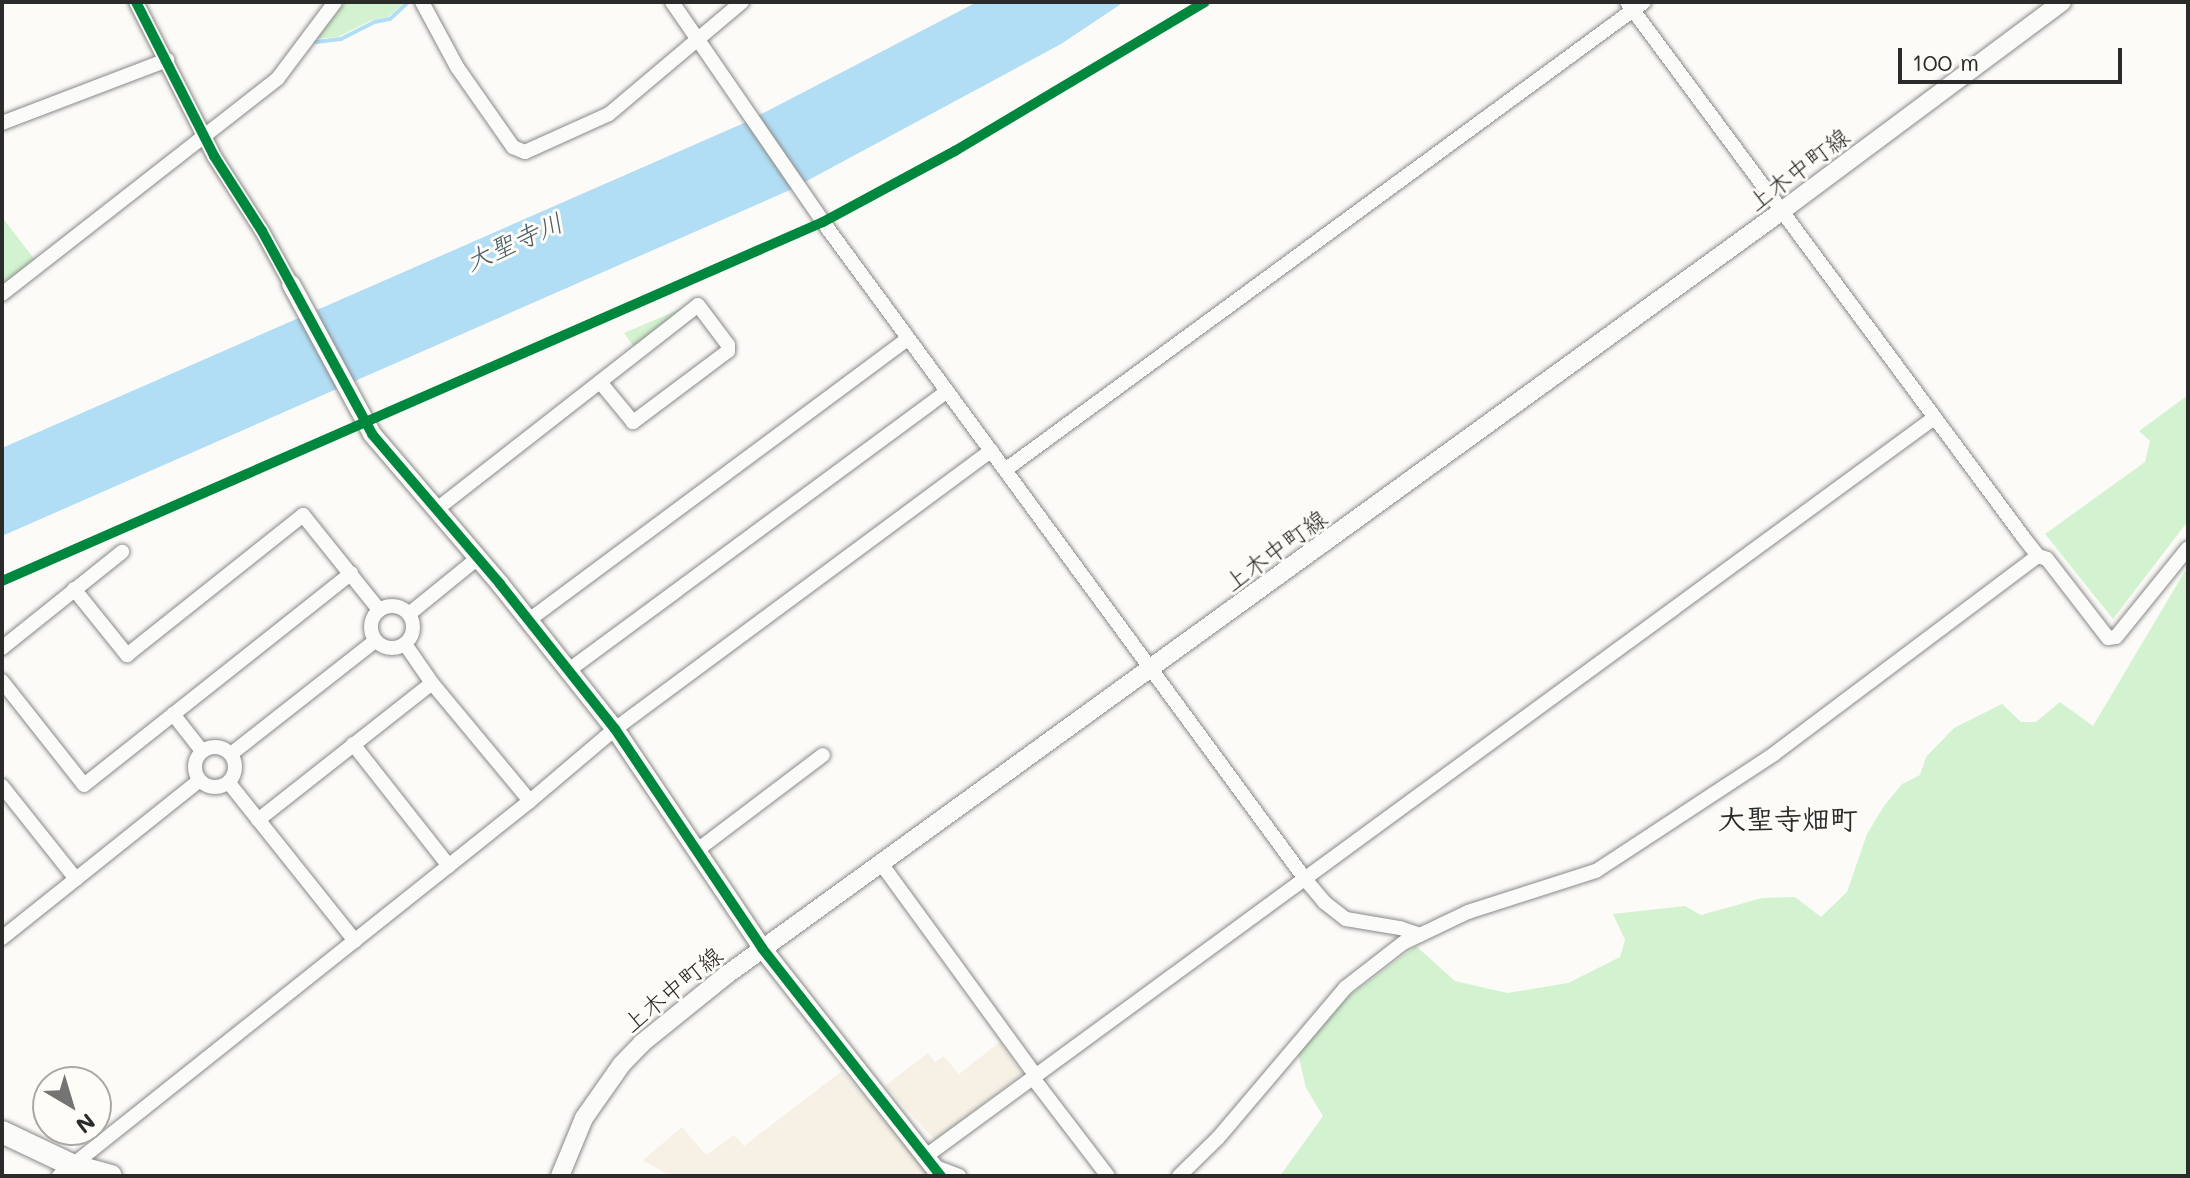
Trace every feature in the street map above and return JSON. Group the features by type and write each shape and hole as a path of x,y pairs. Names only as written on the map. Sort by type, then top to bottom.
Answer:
{"main road":[{"name":"上木中町線","path":"560,1176 575,1134 622,1064 662,1026 762,948 1151,670 1783,210 2062,2"},
{"path":"291,284 372,434 478,558 615,729 762,948 934,1166"},
{"path":"2,1132 66,1171 111,1176"}],"street":[{"path":"136,2 203,133 291,284"},
{"path":"2,294 203,133 278,78 335,2"},
{"path":"422,2 457,67 513,147 525,152 609,114 742,2"},
{"path":"672,2 908,339 1305,879 1324,902 1346,919 1400,928 1420,935"},
{"path":"1005,470 1634,5 1934,418 2038,556 2047,559 2108,638 2116,637 2188,548"},
{"path":"2,123 167,60"},
{"path":"437,509 698,305 728,345 728,351 633,422 600,382"},
{"path":"529,620 908,339"},
{"path":"569,670 947,391"},
{"path":"959,1176 934,1166 1034,1077 1934,418"},
{"path":"66,1171 530,801 615,729 991,451"},
{"path":"74,589 127,655 303,515 379,610"},
{"path":"2,648 122,552"},
{"path":"1179,1176 1218,1138 1345,988 1403,943 1468,912 1596,871 1774,754 2038,556"},
{"path":"409,614 478,558"},
{"path":"2,681 84,785 351,573"},
{"path":"398,606 409,614 414,628 405,644 388,649 375,641 370,629 379,610 398,606"},
{"path":"231,754 375,641"},
{"path":"405,644 432,683 530,801"},
{"path":"258,820 432,683"},
{"path":"173,714 202,751"},
{"path":"353,744 449,866"},
{"path":"199,781 195,762 202,751 214,747 231,754 236,767 229,783"},
{"path":"696,851 823,755"},
{"path":"199,781 212,787 229,783"},
{"path":"2,938 199,781"},
{"path":"229,783 355,941"},
{"path":"2,786 76,879"},
{"path":"880,862 1108,1176"}],"shaded area":[{"path":"1000,1042 1022,1074 935,1140 885,1086 928,1053 935,1062 944,1056 959,1074"},
{"path":"842,1071 932,1176 670,1176 643,1160 682,1127 706,1155 734,1135 744,1146"}],"green space":[{"path":"346,2 405,2 388,17 372,20 338,37 315,39"},
{"path":"2,217 35,260 2,286"},
{"path":"692,304 634,347 624,333"},
{"path":"2188,395 2188,521 2113,619 2045,534 2145,462 2150,441 2139,431"},
{"path":"2188,566 2188,1176 1280,1176 1323,1116 1306,1088 1297,1049 1349,996 1416,946 1455,981 1507,993 1568,983 1620,957 1625,940 1613,914 1685,906 1701,915 1762,898 1795,897 1821,917 1847,892 1867,834 1884,806 1902,784 1920,775 1926,757 1954,728 2002,704 2021,722 2036,722 2060,702 2093,726"}],"water":[{"name":"大聖寺川","path":"977,2 1124,2 1061,44 790,190 2,536 2,448 744,123"}],"waterway":[{"path":"316,42 341,39 374,22 390,19 408,2"}],"cycle path":[{"path":"136,2 214,156 262,231 372,434 500,584 615,729 762,948 941,1176"},
{"path":"2,581 823,222 955,151 1205,2"}],"district":[{"name":"大聖寺畑町","path":"1788,818"}]}
